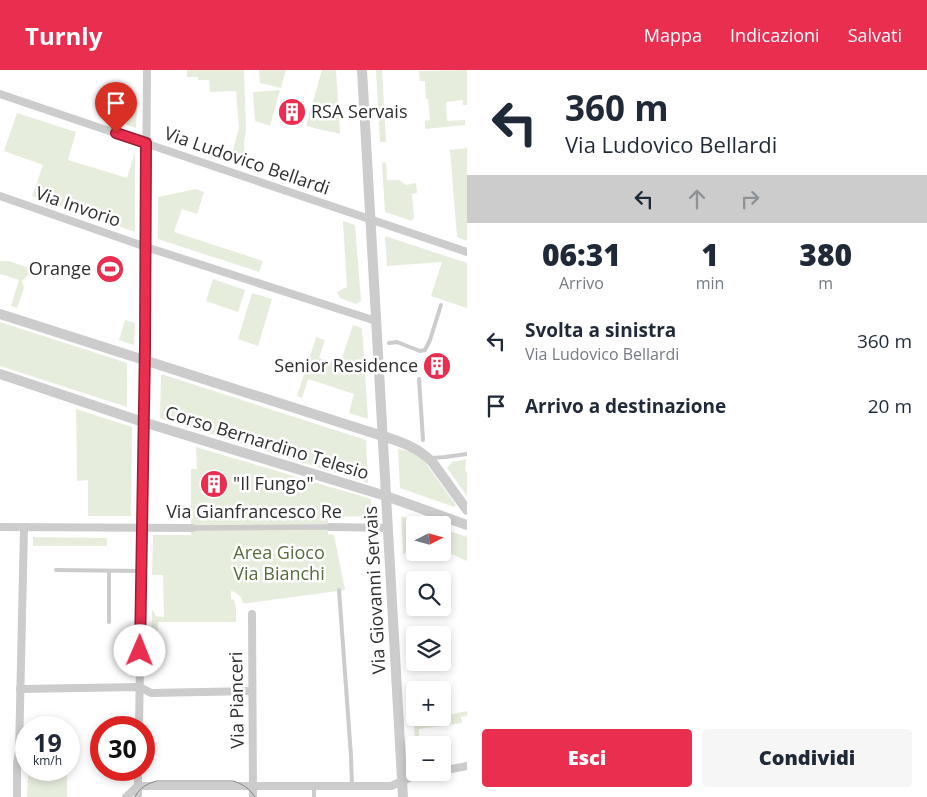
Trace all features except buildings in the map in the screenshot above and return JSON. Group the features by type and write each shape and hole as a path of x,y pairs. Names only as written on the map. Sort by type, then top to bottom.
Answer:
{"street":[{"path":"139,716 147,70"},
{"name":"Via Giovanni Servais","path":"362,70 403,797"},
{"name":"Via Ludovico Bellardi","path":"0,94 370,219"},
{"name":"Via Invorio","path":"0,196 146,247"},
{"path":"370,219 467,252"},
{"path":"146,247 376,321"},
{"path":"0,314 383,437 415,449 428,458 467,510"},
{"name":"Corso Bernardino Telesio","path":"0,374 144,422 386,496 467,525"},
{"name":"Via Gianfrancesco Re","path":"0,527 388,528"},
{"path":"16,797 24,527"},
{"name":"Via Pianceri","path":"252,614 253,797"},
{"path":"20,689 140,687 151,693 252,691"},
{"path":"451,769 467,766"},
{"path":"126,797 138,786 391,786 406,779"},
{"path":"138,781 138,797"}],"lane":[{"path":"389,342 397,342 420,351 425,350 441,305"},
{"path":"419,379 423,440"},
{"path":"428,458 445,458 467,454"},
{"path":"56,570 142,571"},
{"path":"108,622 109,571"},
{"path":"339,590 352,786"},
{"path":"314,786 314,797"}],"green space":[{"path":"187,70 244,70 245,165 230,160 239,128 236,91 210,92 209,80 187,77"},
{"path":"259,70 286,70 281,88 260,83"},
{"path":"322,70 336,70 340,134 306,126"},
{"path":"376,70 382,70 386,142 380,142"},
{"path":"467,70 467,105 463,105 463,100 446,102 447,121 465,120 465,125 425,129 425,121 430,120 428,99 426,99 425,81 420,81 419,71"},
{"path":"280,90 270,126 255,121 253,92"},
{"path":"119,101 137,107 136,128 113,120"},
{"path":"17,113 76,132 68,160 127,178 135,152 135,232 32,196 43,165 4,151"},
{"path":"467,148 467,241 457,237 450,150"},
{"path":"386,162 387,180 399,180 406,185 416,183 417,193 412,194 414,217 412,221 385,212 382,163"},
{"path":"196,189 204,192 197,214 182,209 174,232 263,261 259,272 158,239 158,197"},
{"path":"343,221 355,225 361,301 356,304 340,298 337,292 347,287"},
{"path":"385,236 467,263 467,308 431,296 442,262 387,266"},
{"path":"0,261 8,261 33,269 22,281 24,288 17,308 11,306 19,280 0,274"},
{"path":"213,279 245,290 238,312 206,301"},
{"path":"252,293 272,299 258,346 238,339"},
{"path":"125,320 135,323 134,345 119,340"},
{"path":"0,322 127,363 127,407 0,366"},
{"path":"353,325 362,328 368,419 349,413 354,394 308,379 302,398 297,396 316,337 325,340 319,358 340,364"},
{"path":"161,374 366,440 368,483 160,418"},
{"path":"76,409 132,427 131,516 88,516 88,480 77,481"},
{"name":"Area Gioco Via Bianchi","path":"196,447 371,499 372,516 328,517 328,534 334,535 345,590 249,603 243,603 239,595 231,591 231,599 234,600 236,608 236,622 158,622 157,649 151,649 152,609 156,616 164,617 163,575 152,575 153,535 191,535 191,469 197,469"},
{"path":"398,449 413,452 422,458 456,505 454,507 400,488"},
{"path":"466,459 467,496 447,468 452,462"},
{"path":"401,516 406,518 406,552 403,555"},
{"path":"451,532 467,537 467,561 451,554"},
{"path":"33,537 107,538 107,546 33,546"},
{"path":"467,711 467,716 461,717 462,723 451,725 451,714"},
{"path":"414,726 440,726 419,729 419,736 415,736"},
{"path":"28,781 67,781 67,797 27,797"}],"tram line":[{"path":"135,797 144,786 157,781 233,781 245,787 255,797"}],"place":[{"name":"RSA Servais","path":"292,112"},
{"name":"Orange","path":"110,269"},
{"name":"Senior Residence","path":"437,366"},
{"name":"\"Il Fungo\"","path":"214,484"}],"route":[{"path":"116,133 146,143 140,651"}]}
